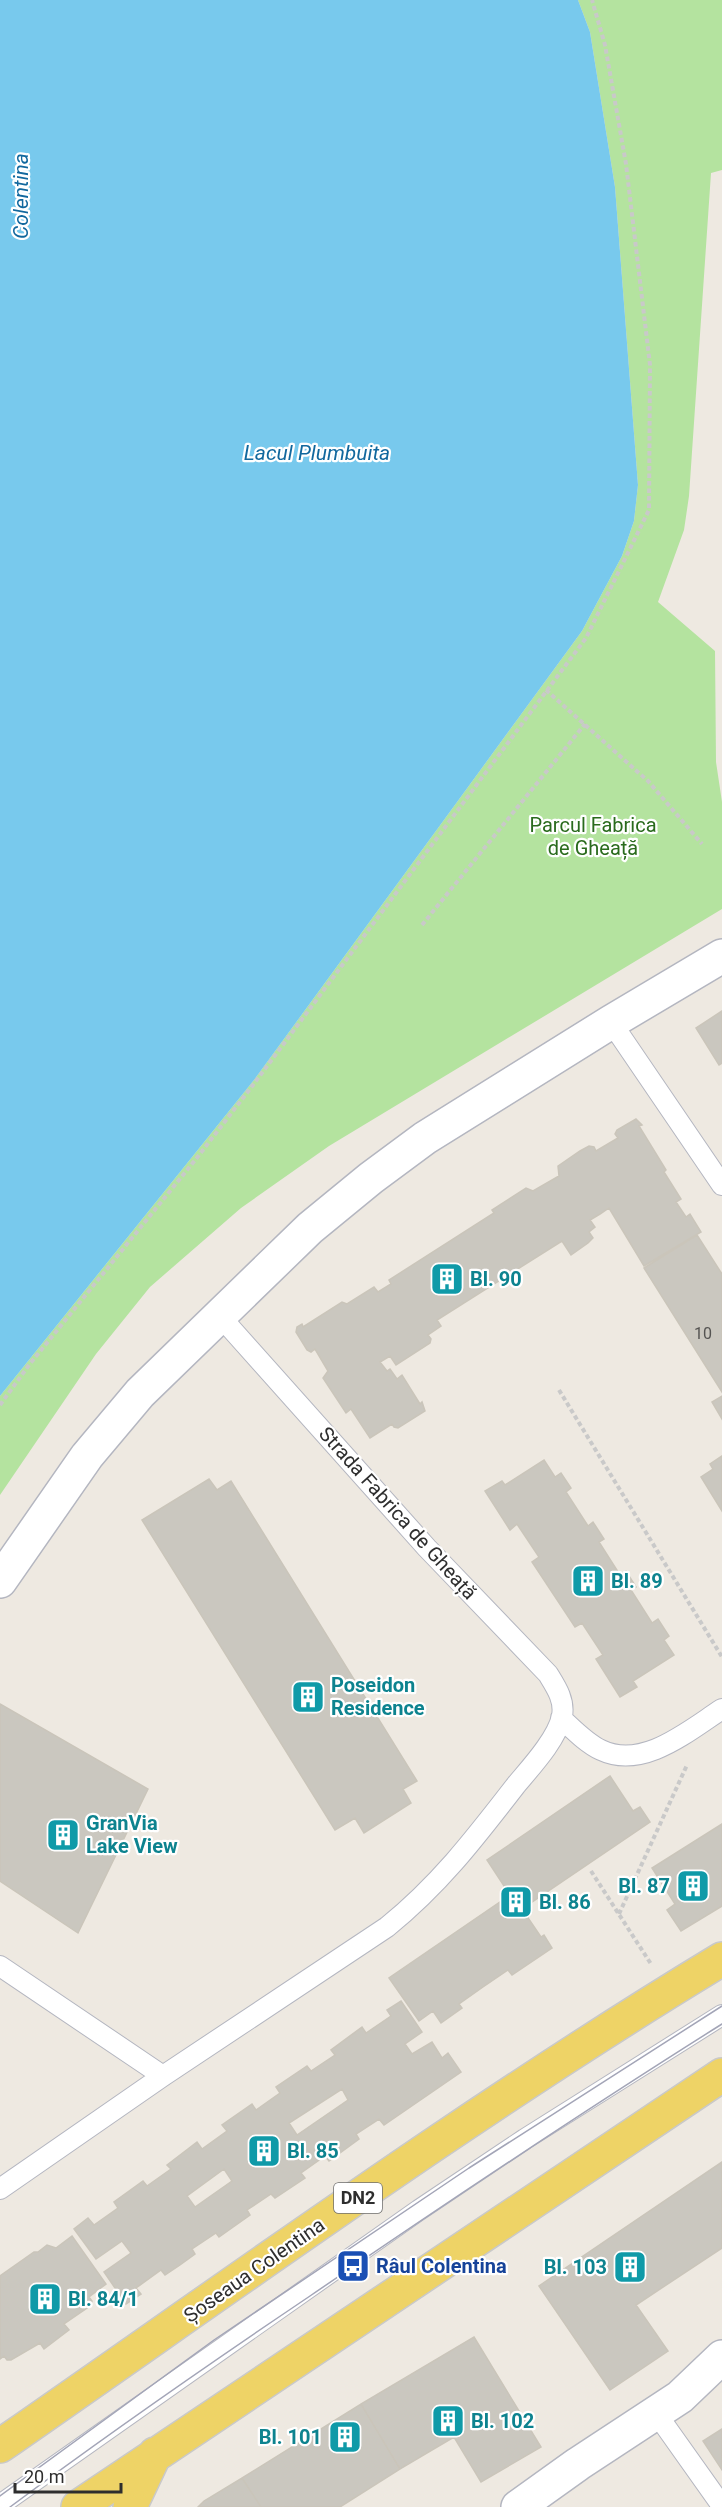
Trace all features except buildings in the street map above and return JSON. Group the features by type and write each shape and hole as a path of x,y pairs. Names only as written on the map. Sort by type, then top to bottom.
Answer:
{"main road":[{"name":"Șoseaua Colentina","path":"0,2446 608,2028 722,1959"},
{"path":"78,2507 722,2075"},
{"path":"130,2507 155,2454"}],"street":[{"path":"0,1581 87,1456 140,1393 310,1228 425,1137 722,956"},
{"path":"518,2507 693,2386 722,2357"}],"lane":[{"path":"611,1022 722,1185"},
{"name":"Strada Fabrica de Gheață","path":"219,1315 427,1548 548,1674 561,1697 561,1718"},
{"path":"0,2189 163,2076 387,1927 417,1902 440,1879 542,1753 561,1718 598,1749 612,1755 628,1756 648,1752 682,1735 715,1714"},
{"path":"0,1966 163,2076"},
{"path":"0,2505 419,2210 525,2139 722,2015"},
{"path":"656,2413 722,2506"}],"path":[{"path":"0,1405 29,1365 253,1085 586,638 649,510 650,365 626,164 605,45 592,0"},
{"path":"546,690 648,781 702,844"},
{"path":"422,925 585,724"},
{"path":"559,1390 722,1657"},
{"path":"620,1914 715,1714"},
{"path":"591,1871 656,1972"}],"green space":[{"name":"Parcul Fabrica de Gheață","path":"578,0 722,0 722,170 711,173 689,496 684,530 658,602 715,651 716,762 722,802 722,909 329,1146 241,1208 150,1287 96,1354 0,1495 0,1396 254,1080 582,631 622,556 634,521 638,485 615,187 590,32"}],"water":[{"name":"Lacul Plumbuita","path":"0,0 578,0 590,32 615,187 638,485 634,521 622,556 582,631 254,1080 0,1396"}],"tram line":[{"path":"0,2496 214,2340 469,2168 722,2006"},
{"path":"10,2507 234,2347 463,2192 722,2024"}],"place":[{"name":"Bl. 90","path":"447,1279"},
{"name":"Bl. 89","path":"588,1581"},
{"name":"Poseidon Residence","path":"308,1697"},
{"name":"GranVia Lake View","path":"63,1835"},
{"name":"Bl. 87","path":"693,1886"},
{"name":"Bl. 86","path":"516,1902"},
{"name":"Bl. 85","path":"264,2151"},
{"name":"Râul Colentina","path":"353,2266"},
{"name":"Bl. 103","path":"630,2267"},
{"name":"Bl. 84/1","path":"45,2299"},
{"name":"Bl. 102","path":"448,2421"},
{"name":"Bl. 101","path":"345,2437"}],"water label":[{"name":"Colentina","path":"21,196"}]}
